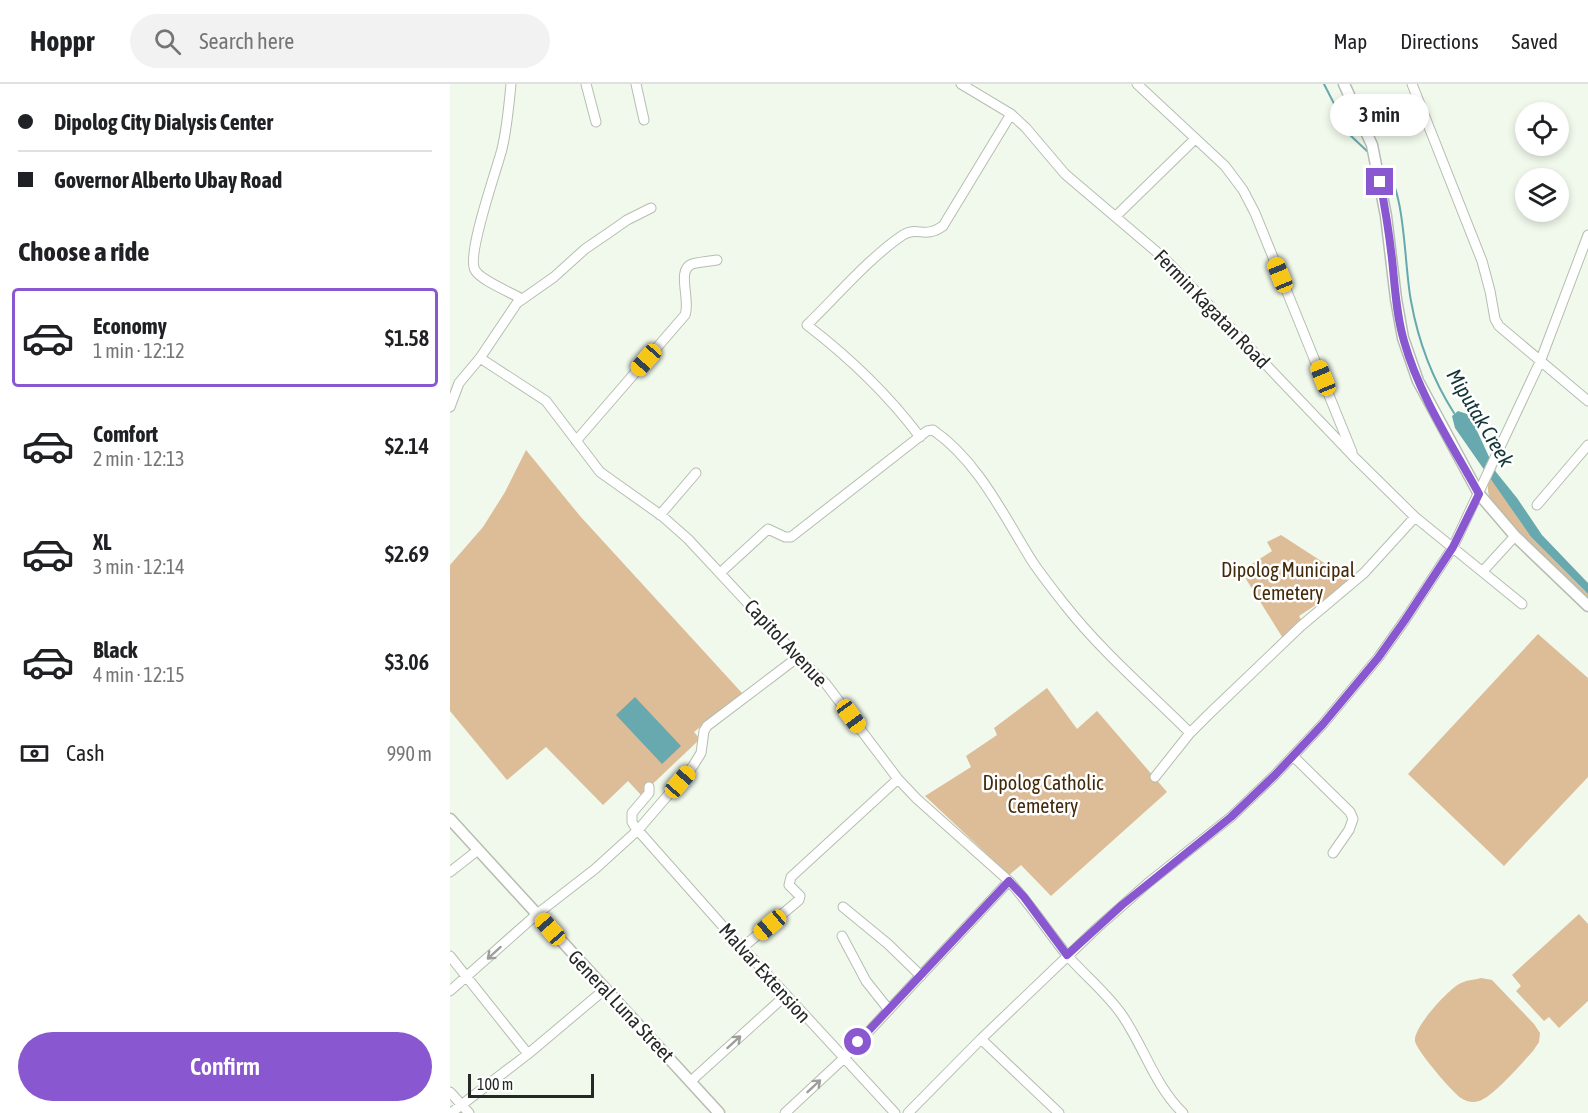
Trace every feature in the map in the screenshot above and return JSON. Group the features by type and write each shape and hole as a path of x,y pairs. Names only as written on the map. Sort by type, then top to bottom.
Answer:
{"main road":[{"path":"1344,84 1365,127 1377,164 1396,299 1409,359 1479,493 1515,536 1588,606"},
{"name":"General Luna Street","path":"450,819 604,990 719,1113"}],"street":[{"path":"511,84 502,148 487,197 473,266 479,275 522,298"},
{"path":"586,84 596,122"},
{"path":"636,84 644,120"},
{"name":"Fermin Kagatan Road","path":"961,84 1011,114 1065,174 1165,259 1354,458 1415,517 1522,604"},
{"path":"1137,84 1194,140 1225,166 1243,190 1255,213 1354,458"},
{"path":"1412,84 1482,261 1495,319 1506,333 1588,401"},
{"path":"920,436 897,406 866,374 807,324 903,236 913,231 926,234 935,232 942,226 1011,114"},
{"path":"1116,216 1194,140"},
{"path":"450,407 459,383 480,358 512,309 522,298 554,277 585,249 627,220 651,208"},
{"path":"908,1113 1067,955 1122,905 1231,817 1293,756 1378,658 1453,547 1540,362 1588,235"},
{"path":"576,441 685,315 688,303 684,281 689,265 717,260"},
{"name":"Capitol Avenue","path":"480,358 546,401 600,472 660,515 688,539 836,696 898,778 917,799 1024,897 1067,955 1098,986 1123,1016 1163,1089 1183,1113"},
{"path":"720,573 768,529 785,537 791,537 920,436 933,430 952,445 983,483 1034,564 1083,628 1190,733"},
{"path":"1538,505 1588,445"},
{"path":"660,515 696,473"},
{"path":"1155,777 1190,733 1301,626 1364,573 1415,517"},
{"path":"1483,571 1515,536"},
{"path":"450,991 537,914 594,869 638,830 693,766 701,753 704,731 707,726 798,657"},
{"path":"1293,756 1350,812 1353,819 1349,830 1333,853"},
{"path":"742,948 799,900 800,896 789,883 790,877 898,778"},
{"path":"638,830 632,822 632,813 648,795 649,787"},
{"name":"Malvar Extension","path":"638,830 742,948 895,1113"},
{"path":"450,872 478,850"},
{"path":"784,1113 843,1059 1009,881"},
{"path":"843,907 888,944 921,976"},
{"path":"842,936 866,981 889,1010"},
{"path":"450,956 528,1054"},
{"path":"451,1113 528,1054 604,990"},
{"path":"691,1081 786,995"},
{"path":"981,1039 1059,1113"},
{"path":"450,1092 469,1113"}],"green space":[{"path":"526,450 580,516 742,693 694,732 700,739 641,795 628,781 603,805 546,747 507,780 450,711 450,565 483,527 505,492"},
{"path":"1490,478 1531,537 1588,594 1588,601 1494,505 1488,492"},
{"name":"Dipolog Municipal Cemetery","path":"1281,535 1352,581 1299,616 1303,623 1284,640 1241,571 1272,551 1267,542"},
{"path":"1538,634 1588,678 1588,777 1504,866 1408,774"},
{"name":"Dipolog Catholic Cemetery","path":"1047,688 1077,729 1097,711 1167,792 1051,896 1021,865 1009,875 925,796 971,767 966,756 997,735 994,728"},
{"path":"1579,914 1588,924 1588,1001 1559,1028 1549,1017 1544,1021 1516,991 1521,986 1512,975"},
{"path":"1481,978 1492,980 1540,1033 1539,1042 1533,1051 1507,1079 1485,1098 1472,1102 1461,1098 1451,1088 1428,1062 1415,1041 1425,1019 1447,994 1462,983"}],"water":[{"path":"1458,411 1467,414 1472,420 1496,472 1542,535 1588,583 1588,594 1531,537 1455,428 1452,416"},
{"path":"635,697 681,746 662,764 616,715"}],"waterway":[{"name":"Miputak Creek","path":"1324,84 1350,135 1368,152"},
{"name":"Miputak Creek","path":"1384,166 1397,193 1411,301 1418,330 1433,373 1454,413"}],"route":[{"path":"858,1042 1009,881 1024,897 1067,955 1122,905 1231,817 1293,756 1378,658 1453,547 1479,494 1418,381 1409,359 1396,299 1380,182"}]}
